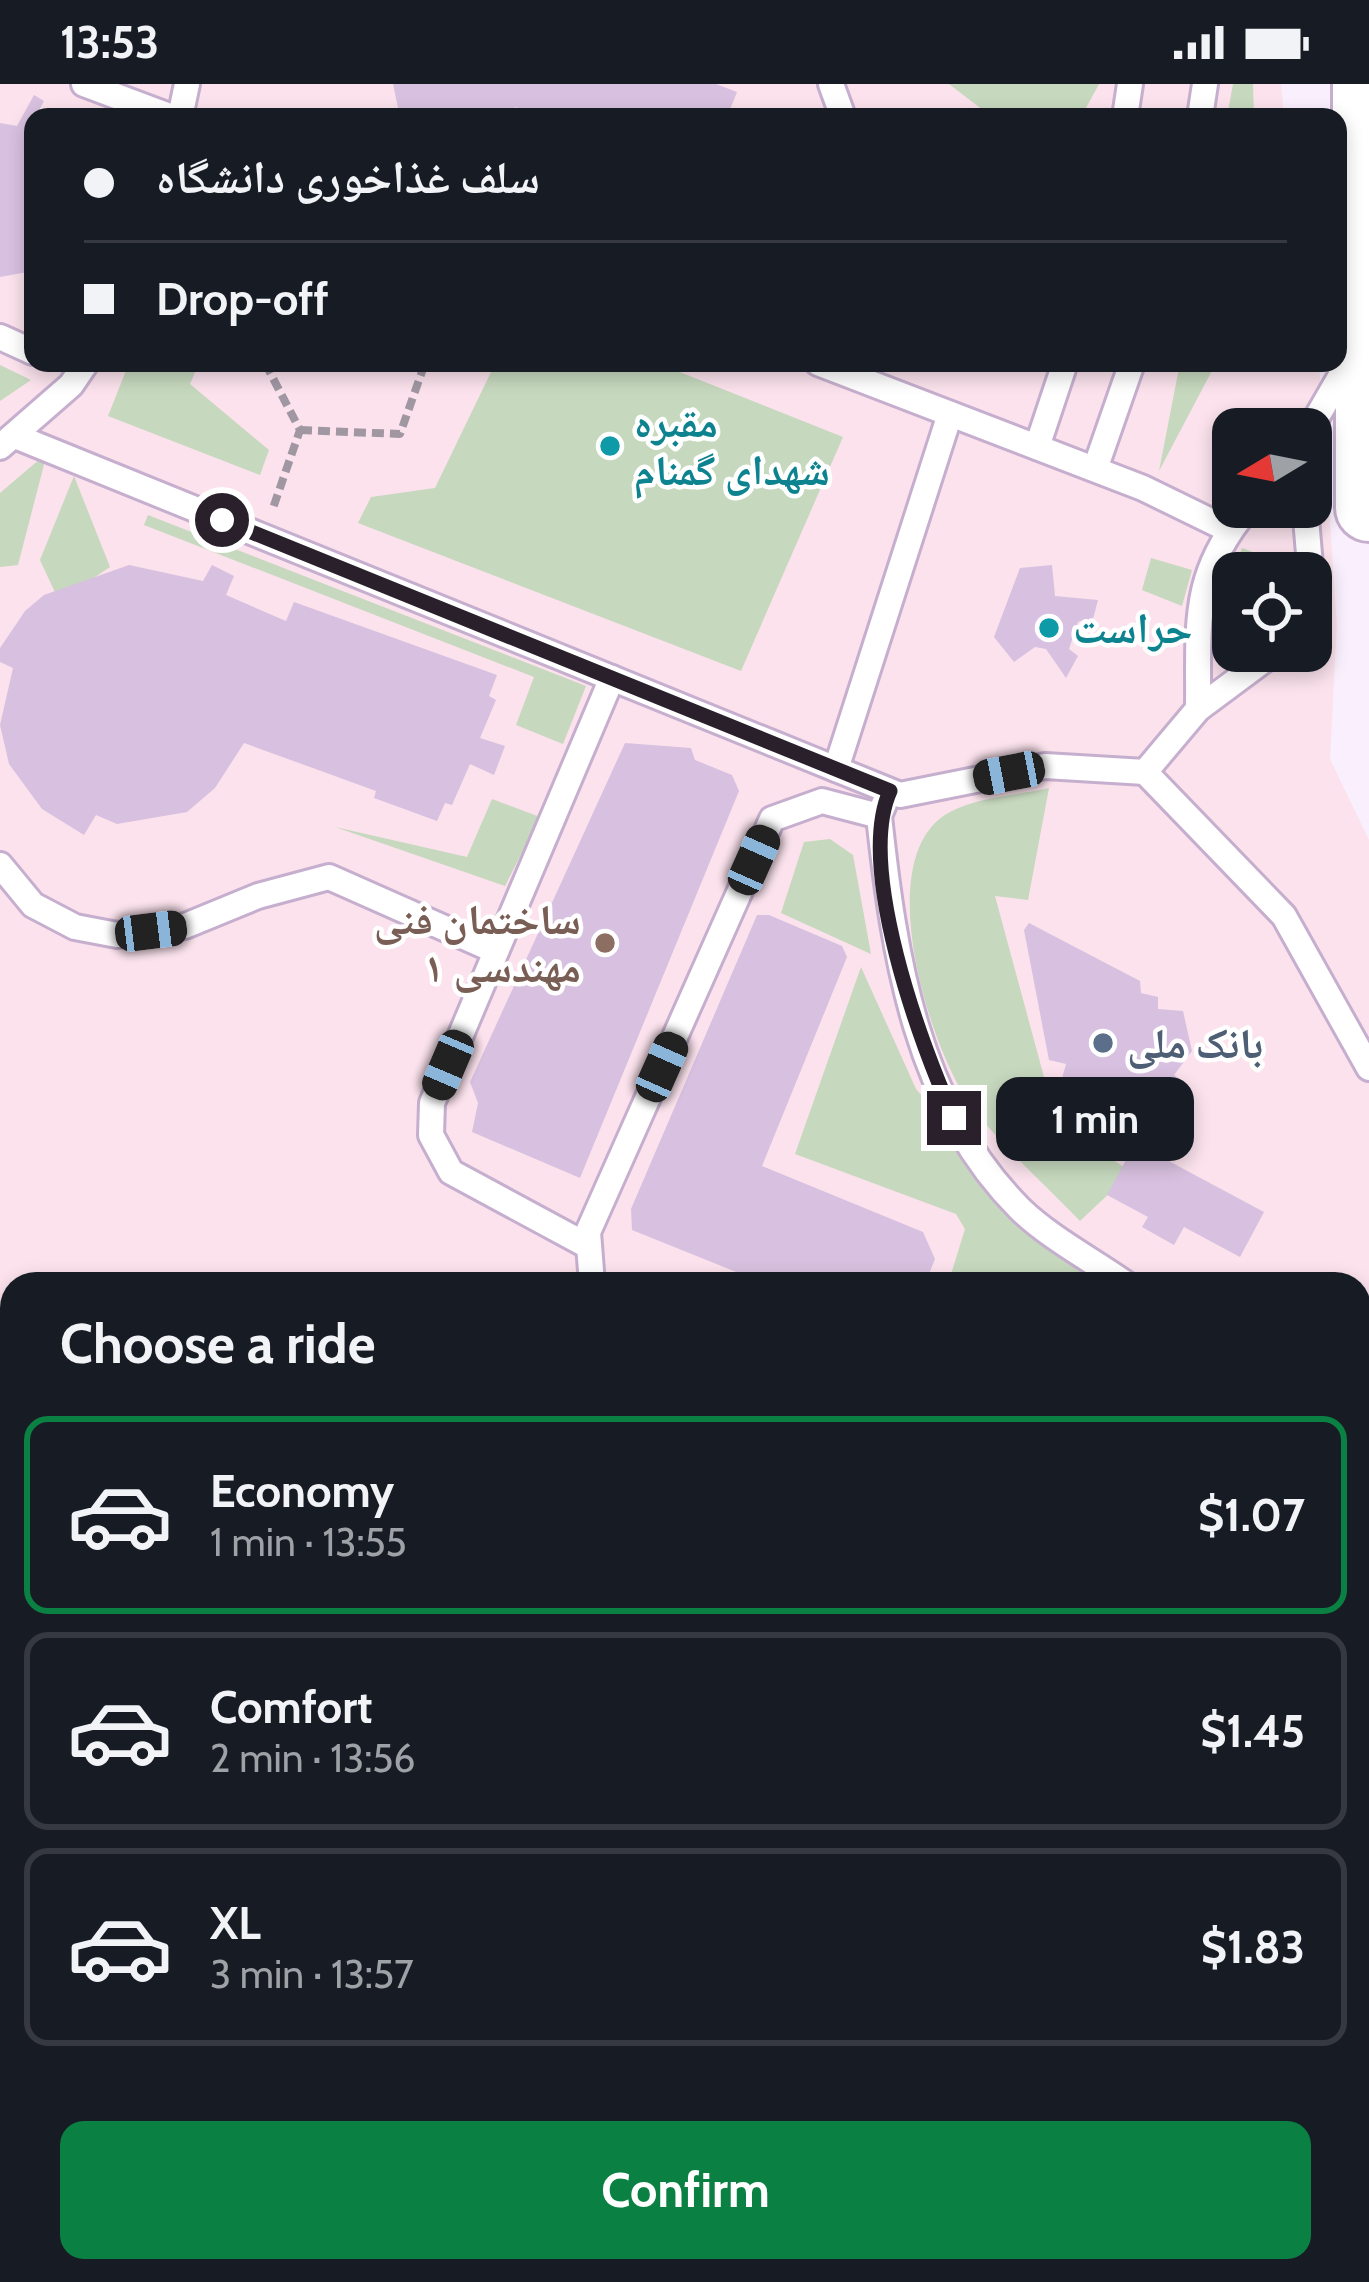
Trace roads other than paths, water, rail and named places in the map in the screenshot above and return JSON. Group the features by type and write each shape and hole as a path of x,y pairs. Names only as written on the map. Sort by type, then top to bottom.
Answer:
{"main road":[{"path":"1366,84 1369,542"}],"lane":[{"path":"84,84 151,108"},
{"path":"1347,364 1366,331"},
{"path":"69,372 8,442 263,537 890,791 900,794 1046,766 1145,772 1283,916 1369,1068"},
{"path":"863,372 1228,530 1199,593 1198,710"},
{"path":"1037,447 1062,372"},
{"path":"1095,469 1129,372"},
{"path":"1322,408 1343,372"},
{"path":"836,769 950,413"},
{"path":"1145,772 1198,710 1248,672"},
{"path":"588,1246 451,1172 437,1155 432,1103 612,678"},
{"path":"890,791 879,816 892,939 926,1057 968,1149 1023,1212 1109,1272"},
{"path":"591,1272 589,1232 772,819 822,801 879,816"},
{"path":"0,865 33,905 75,927 117,935 185,926 258,896 329,877 496,951"}],"place":[{"name":"مقبره شهدای گمنام","path":"610,446"},
{"name":"حراست","path":"1049,628"},
{"name":"ساختمان فنی مهندسی ۱","path":"605,943"},
{"name":"بانک ملی","path":"1103,1043"}]}
